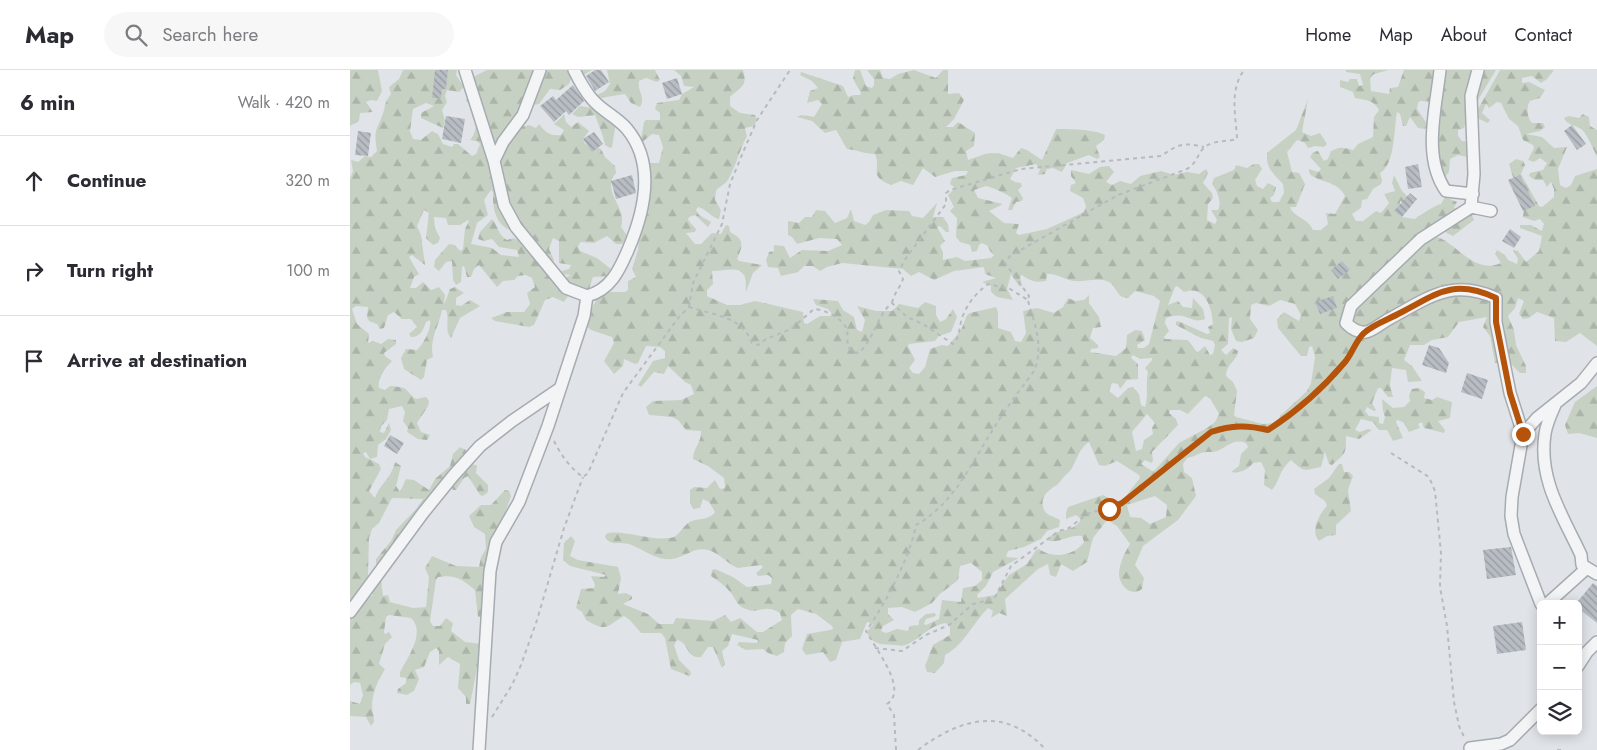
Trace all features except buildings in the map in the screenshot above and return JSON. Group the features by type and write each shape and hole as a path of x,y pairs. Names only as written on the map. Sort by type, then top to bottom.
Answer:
{"street":[{"path":"465,70 494,161 504,205 516,227 566,288 587,296 597,293 617,275 643,210 645,193 642,158 628,131 616,117 592,100 574,70"},
{"path":"494,161 503,142 523,115 540,70"},
{"path":"1440,70 1432,138 1437,178 1446,191 1473,194"},
{"path":"1471,207 1473,194 1471,96 1478,70"},
{"path":"1491,211 1471,207 1421,239 1351,306 1346,323 1352,329 1364,332 1439,292 1457,288 1473,289 1496,298 1496,322 1512,400 1523,434 1512,497 1511,516 1514,534 1539,600"},
{"path":"479,750 493,556 496,542 519,502 548,426 584,316 587,296"},
{"path":"1523,434 1537,418 1581,383 1597,363"},
{"path":"350,612 453,476 480,446 512,421 560,389"},
{"path":"1552,600 1592,571 1582,565 1581,555 1548,485 1544,462 1545,433 1555,405"},
{"path":"1582,659 1586,652 1597,642"},
{"path":"1470,748 1510,740 1537,713"}],"path":[{"path":"480,731 491,719 508,692 521,665 564,528 583,477 588,474 622,393 679,317 689,307 693,283 722,224 730,184 744,150 757,120 789,70"},
{"path":"689,307 740,324 748,333 752,343 758,345 766,339 791,329 814,309 821,309 845,326 848,331 848,347 853,352 859,353 876,331 881,314 892,303 894,295 900,288 903,279 899,272 906,258 946,204 946,193 950,190 1021,169 1161,156 1178,145 1188,143 1204,147 1215,142 1226,142 1236,139 1234,95 1236,85 1244,70"},
{"path":"896,750 894,715 887,704 892,701 896,692 888,668 866,631 907,558 916,525 930,517 951,495 972,466 993,429 1039,361 1037,332 1028,301 1029,296 1005,263 1010,256 1050,236 1118,195 1187,169 1196,163 1204,147"},
{"path":"892,303 907,318 923,324 953,344 957,340 966,309 979,291 988,284 1010,289 1028,301"},
{"path":"875,648 902,651 926,635 949,625 972,604 994,599 1012,566 1059,531 1069,528 1087,514 1122,503 1211,432 1229,426 1247,425 1268,430 1276,425 1329,380 1346,361 1364,332"},
{"path":"548,426 561,456 583,477"},
{"path":"1391,453 1429,477 1435,491 1441,553 1440,587 1447,626 1454,702 1459,726 1470,748"},
{"path":"918,750 956,726 1000,721 1032,735 1046,750"},
{"path":"1557,750 1564,750"}],"green space":[{"path":"350,70 378,70 382,91 377,101 371,100 366,102 373,112 360,113 359,121 350,126"},
{"path":"403,70 457,70 456,75 464,87 459,92 447,90 445,96 447,102 442,110 445,121 443,128 421,118 421,113 434,106 426,103 413,109 410,131 413,139 421,140 432,131 438,134 443,144 452,147 454,144 458,144 472,156 476,154 480,144 477,141 470,140 476,125 472,109 466,100 472,95 471,78 487,70 532,70 535,75 542,70 592,70 582,76 572,76 569,84 560,90 550,89 539,104 533,105 520,121 523,126 529,125 536,128 539,124 548,133 561,135 564,130 554,124 564,115 566,122 571,127 578,122 589,131 583,139 585,144 601,149 605,157 615,166 616,173 611,186 612,193 621,212 621,227 626,234 626,240 622,244 616,244 607,236 594,243 581,242 578,246 580,251 597,258 611,269 608,276 593,277 589,289 584,290 565,283 567,277 571,275 563,274 562,271 569,269 571,265 559,263 559,241 553,238 549,249 554,260 552,264 539,246 526,233 510,230 499,222 494,209 493,192 491,190 484,200 488,215 477,223 471,244 492,248 501,255 519,257 517,250 499,247 492,239 484,241 478,239 480,232 492,219 504,238 507,240 513,238 518,240 568,296 564,302 553,297 545,300 534,325 529,327 495,321 491,318 507,312 524,312 530,304 527,293 535,287 532,278 526,275 518,276 514,280 503,281 497,287 479,265 474,269 471,277 467,277 464,266 462,267 461,282 456,285 453,280 452,261 446,262 439,271 434,267 435,260 449,244 455,245 460,251 463,249 465,229 469,221 460,225 448,225 446,218 434,217 435,228 440,238 438,243 433,245 426,238 429,213 424,210 417,226 421,235 425,265 412,255 409,257 419,274 414,277 410,288 416,288 423,282 431,290 439,287 445,295 444,305 450,289 455,287 464,293 456,298 456,305 461,306 470,300 480,306 460,318 451,338 448,332 446,310 442,310 433,338 433,357 427,360 424,377 421,380 404,369 401,358 406,349 417,350 419,348 428,332 430,320 426,322 419,334 411,337 409,334 417,327 411,319 402,319 394,312 388,315 384,328 380,329 377,324 369,321 367,317 368,307 356,306 352,309 357,324 369,334 368,343 373,341 381,344 388,339 396,340 396,344 384,353 392,361 381,377 379,388 385,390 390,386 401,387 406,389 416,399 426,397 429,401 428,406 417,423 421,432 430,435 427,440 418,439 407,432 408,428 403,421 405,412 402,406 389,409 387,420 381,426 380,432 384,433 389,423 391,430 386,439 378,445 377,457 370,459 366,452 363,453 365,457 379,464 381,469 369,491 375,498 391,473 395,462 401,466 396,486 400,492 406,479 414,480 429,490 435,479 450,466 453,454 460,447 466,450 465,455 468,462 477,466 476,473 488,485 488,492 483,496 480,495 468,476 464,478 456,490 453,490 451,486 376,565 376,559 391,541 396,530 423,499 392,498 379,523 372,529 369,538 368,576 350,606 350,179 353,171 351,160 358,162 365,156 371,157 377,151 376,132 388,97 391,94 389,87 399,79"},
{"path":"607,70 655,70 660,80 657,82 646,78 639,81 642,97 640,107 631,103 625,94 600,98 616,122 612,147 610,148 605,145 595,115 578,117 572,114 580,106 599,109 597,95 605,91 610,84"},
{"path":"674,70 743,70 744,83 730,97 730,106 740,113 755,115 757,120 754,126 745,128 747,136 731,175 727,182 716,191 715,200 721,210 719,219 698,207 696,210 699,215 711,222 708,227 695,215 689,217 688,220 696,229 695,232 686,233 695,244 701,244 712,233 721,234 726,225 729,226 730,232 741,243 741,250 737,259 762,265 753,273 746,292 744,275 738,270 712,271 713,284 707,290 707,296 727,305 740,305 755,301 803,312 804,323 807,324 820,316 831,316 832,314 828,309 816,305 813,299 838,301 843,310 854,317 857,330 862,332 865,320 857,306 876,311 892,311 899,304 918,308 925,302 936,306 936,315 940,322 946,319 953,309 957,317 951,332 939,336 935,341 909,344 908,346 915,360 909,368 913,373 919,374 925,367 930,349 942,345 948,346 961,330 967,315 970,313 996,307 998,312 998,328 1011,332 1015,341 1021,342 1026,333 1023,311 1037,308 1054,313 1063,307 1068,298 1075,301 1084,300 1089,295 1089,303 1099,317 1101,327 1093,328 1090,338 1098,345 1098,348 1091,349 1090,352 1116,356 1126,348 1127,335 1135,330 1142,331 1145,340 1137,345 1138,348 1144,348 1149,344 1160,301 1154,296 1135,291 1128,298 1122,297 1118,294 1115,287 1105,281 1074,281 1051,274 1047,274 1046,281 1039,282 1030,280 1022,275 1020,277 1022,286 1019,286 1011,274 1007,289 1013,300 997,297 991,292 991,286 982,282 996,278 985,274 984,267 954,271 934,280 919,272 911,276 903,269 842,263 820,271 813,266 804,266 798,272 781,276 778,268 768,267 766,260 769,252 774,251 774,245 784,246 790,258 802,250 828,251 842,245 837,239 819,238 797,244 788,235 788,221 799,223 805,217 812,217 816,210 825,211 835,223 847,218 851,209 854,221 865,225 873,215 886,210 909,211 912,216 923,218 937,203 933,217 943,217 948,224 949,232 946,232 940,226 937,227 945,241 940,246 943,252 943,260 957,257 965,261 991,258 994,255 988,246 982,243 977,251 972,252 970,245 960,242 956,237 957,218 950,211 954,207 948,195 955,188 950,184 952,178 966,175 968,171 955,171 935,177 923,168 913,185 901,181 891,185 884,181 877,175 875,154 847,149 836,130 825,133 812,121 797,117 801,115 814,117 822,104 818,100 807,103 810,91 818,88 812,81 800,75 801,72 843,86 848,97 860,95 861,93 853,79 855,70 860,70 866,86 872,88 874,79 867,70 880,70 883,78 890,79 898,74 914,70 936,78 943,70 948,70 948,94 959,93 964,100 954,119 946,127 953,127 958,122 975,133 974,146 966,151 968,160 985,154 998,153 1013,158 1021,148 1042,160 1056,129 1088,130 1105,135 1104,140 1096,146 1100,157 1097,159 1089,155 1067,163 1062,172 1053,168 1047,169 1045,174 1038,175 1040,169 1036,164 1016,168 1010,179 1021,183 1022,186 1018,190 1023,198 1022,201 1016,202 1012,210 1008,210 1012,198 1003,193 986,186 974,190 978,198 1003,204 989,211 1004,223 1019,224 1016,233 1019,235 1047,229 1084,212 1086,206 1083,198 1070,191 1071,185 1076,183 1071,176 1071,170 1089,174 1100,167 1109,166 1114,172 1106,182 1112,185 1120,181 1131,184 1140,176 1161,171 1174,175 1187,172 1199,174 1206,169 1208,173 1203,183 1212,193 1213,198 1208,204 1207,220 1215,224 1217,220 1211,210 1218,210 1219,200 1212,184 1214,178 1234,170 1236,165 1247,168 1254,164 1259,164 1262,169 1255,180 1257,186 1263,189 1268,183 1276,187 1274,195 1270,198 1272,202 1279,202 1284,193 1283,184 1269,167 1267,153 1296,130 1308,99 1302,132 1311,136 1320,133 1327,144 1324,147 1315,146 1308,148 1305,143 1297,140 1287,152 1292,172 1299,173 1305,184 1296,207 1290,207 1313,230 1321,230 1328,224 1326,213 1335,214 1345,196 1336,186 1317,179 1310,173 1309,169 1318,172 1321,169 1310,157 1313,152 1318,151 1324,161 1328,159 1331,151 1340,148 1353,150 1358,144 1373,137 1374,117 1379,110 1372,102 1355,98 1353,92 1340,87 1340,80 1348,82 1350,79 1357,79 1359,86 1363,85 1360,74 1346,72 1346,70 1389,70 1374,74 1370,78 1371,91 1389,94 1390,88 1398,87 1404,70 1496,70 1478,100 1465,101 1470,113 1464,128 1458,130 1458,136 1462,141 1472,142 1468,157 1458,155 1450,159 1449,172 1445,177 1442,177 1431,141 1441,117 1440,107 1437,102 1420,101 1418,103 1417,109 1428,125 1425,129 1418,128 1410,117 1406,126 1403,126 1400,114 1397,112 1391,155 1385,169 1380,173 1381,184 1373,189 1367,199 1362,200 1361,208 1352,214 1356,221 1363,221 1376,211 1381,213 1389,203 1384,194 1395,191 1392,183 1394,175 1402,191 1410,199 1409,205 1400,201 1399,212 1402,217 1415,219 1441,204 1445,197 1457,202 1454,208 1471,213 1474,220 1453,236 1445,232 1447,228 1420,243 1426,243 1434,237 1441,239 1472,260 1491,266 1501,263 1495,254 1497,250 1505,255 1508,260 1517,264 1518,259 1513,250 1518,251 1526,262 1539,251 1542,236 1520,228 1520,225 1531,225 1542,231 1544,224 1540,219 1534,221 1523,217 1525,198 1513,177 1509,164 1516,159 1523,161 1525,165 1521,174 1539,206 1542,207 1554,197 1554,189 1551,182 1547,187 1543,180 1535,180 1529,176 1530,173 1543,170 1547,163 1540,158 1534,162 1528,160 1534,148 1533,145 1523,140 1518,126 1509,119 1501,103 1497,102 1489,108 1486,104 1482,113 1490,120 1488,123 1479,119 1477,111 1500,70 1554,70 1541,83 1532,76 1522,78 1522,83 1529,82 1545,90 1540,98 1530,101 1528,115 1532,123 1543,123 1545,127 1540,131 1526,134 1542,137 1554,148 1567,147 1558,169 1560,185 1566,188 1571,185 1575,176 1597,169 1597,346 1580,333 1566,342 1555,341 1554,318 1537,312 1529,318 1523,319 1519,314 1524,301 1518,298 1515,308 1508,316 1514,330 1516,345 1526,366 1526,373 1520,373 1509,362 1495,363 1490,336 1483,327 1487,317 1459,322 1448,337 1432,340 1424,345 1410,345 1404,360 1412,366 1422,381 1408,382 1406,370 1392,368 1390,385 1393,397 1388,397 1381,388 1378,388 1372,403 1376,410 1374,411 1367,407 1365,411 1369,416 1379,417 1379,423 1383,424 1385,417 1382,399 1393,408 1404,407 1410,401 1409,395 1412,389 1419,388 1425,392 1424,398 1432,400 1437,397 1452,402 1450,418 1438,421 1445,430 1444,433 1424,428 1422,422 1418,424 1420,428 1409,432 1403,422 1397,420 1396,422 1403,438 1393,441 1387,430 1379,430 1373,422 1361,419 1355,430 1360,432 1368,429 1372,430 1359,439 1346,436 1344,454 1332,465 1329,464 1325,452 1321,467 1304,470 1291,460 1284,468 1272,490 1264,485 1265,470 1261,462 1253,463 1240,472 1231,472 1239,466 1241,454 1248,447 1246,443 1234,442 1217,451 1203,452 1187,458 1183,464 1184,472 1192,478 1196,496 1178,520 1143,546 1135,565 1144,578 1142,589 1134,592 1123,586 1119,574 1120,566 1130,544 1117,526 1107,520 1093,538 1087,562 1073,571 1061,564 1056,577 1050,575 1048,564 1038,569 1005,599 1007,616 999,613 991,618 993,611 988,608 958,646 945,655 944,663 935,673 927,672 925,666 933,645 950,635 950,627 946,623 935,626 906,645 900,646 874,642 867,632 873,624 867,622 860,639 842,642 836,660 830,662 823,652 806,655 802,649 807,634 830,630 833,629 832,626 816,614 798,609 791,615 792,636 785,643 784,652 777,656 763,649 746,650 737,645 739,642 757,643 758,640 732,634 728,646 722,651 725,664 722,668 713,647 708,647 701,657 696,657 690,653 681,641 677,640 674,645 679,660 690,671 691,674 689,676 671,669 665,638 661,633 641,633 624,616 606,627 586,620 582,612 576,608 581,589 594,588 595,585 591,576 604,577 606,575 570,566 563,560 564,543 571,536 575,541 570,556 578,560 618,567 621,578 618,594 626,593 632,596 632,599 623,604 648,614 659,624 673,624 676,618 713,621 725,615 731,622 740,618 757,632 763,632 782,620 780,613 774,610 754,611 743,608 726,587 711,576 712,570 715,569 733,577 747,587 771,584 772,578 768,575 758,576 756,573 763,567 761,565 738,568 716,554 703,549 698,549 672,559 666,559 629,544 609,542 605,537 606,534 620,533 657,538 674,537 690,522 708,518 715,512 709,502 703,499 700,508 693,509 690,503 690,490 694,487 707,488 715,480 720,489 725,488 724,478 708,466 693,459 701,431 686,430 678,420 672,417 649,415 646,407 653,401 681,400 694,394 691,385 685,382 668,366 664,374 654,372 641,387 638,385 653,361 665,358 665,351 660,347 646,346 638,363 635,364 624,359 623,366 614,374 604,361 614,343 612,337 591,330 586,326 589,313 601,292 625,292 628,290 628,281 636,277 632,269 638,250 645,168 649,163 659,163 663,147 659,135 652,134 640,144 644,122 646,120 660,120 660,113 655,109 657,103 679,100 682,94 694,87 684,86 681,76","holes":["1177,286 1184,292 1191,290 1202,294 1211,311 1213,324 1208,327 1210,333 1207,334 1178,321 1176,325 1201,338 1213,341 1215,345 1213,354 1210,355 1205,346 1198,352 1196,351 1188,340 1165,339 1164,337 1169,331 1165,323 1166,318 1184,316 1196,320 1205,319 1203,309 1193,298 1192,308 1183,307 1178,301 1168,305","1280,300 1295,304 1301,315 1299,321 1284,312 1277,319 1278,328 1301,356 1307,356 1309,347 1312,346 1315,357 1311,383 1307,391 1281,415 1276,423 1263,424 1234,415 1237,391 1233,382 1226,376 1228,368 1238,351 1233,348 1226,355 1221,350 1228,344 1229,318 1232,317 1231,329 1236,341 1242,342 1254,338 1258,330 1250,319 1251,305 1256,303 1269,306","1133,355 1140,359 1152,358 1145,368 1148,372 1145,407 1141,405 1139,394 1133,387 1128,388 1118,398 1109,391 1112,383 1118,384 1120,389 1127,380 1138,379 1138,364 1131,358","1205,396 1210,398 1219,414 1215,422 1207,428 1179,443 1152,471 1141,464 1145,460 1151,463 1153,461 1152,452 1178,425 1176,419 1169,413 1170,410 1180,410 1188,414","1147,414 1155,423 1152,428 1153,434 1144,440 1142,449 1136,451 1132,432","1089,442 1099,465 1105,466 1117,461 1139,475 1140,478 1114,511 1103,507 1110,501 1109,498 1103,495 1068,507 1066,519 1076,515 1081,519 1075,526 1057,532 1048,538 1049,541 1053,541 1082,536 1084,542 1080,547 1069,553 1057,555 1039,549 1036,550 1027,564 1009,575 995,595 978,598 977,595 986,586 993,572 1019,558 1006,557 1008,551 1024,547 1041,539 1047,531 1059,527 1060,520 1045,511 1044,497 1071,469 1083,447","1155,496 1167,505 1166,517 1150,524 1141,518 1130,517 1127,505","971,563 982,572 982,580 975,586 963,588 961,602 942,600 939,619 926,625 924,624 926,619 936,616 935,613 926,614 919,620 919,625 910,626 908,631 897,629 886,633 881,631 883,626 894,620 888,614 888,608 902,607 915,612 932,603 958,580 960,566"]},
{"path":"1583,114 1589,117 1590,126 1597,130 1597,157 1583,131 1569,124 1564,118 1569,116 1579,118"},
{"path":"1597,386 1597,438 1579,433 1568,434 1565,425 1575,402"},
{"path":"1339,464 1342,464 1344,472 1349,472 1353,476 1348,490 1351,511 1336,525 1336,535 1327,536 1319,541 1316,537 1315,528 1327,506 1325,501 1315,494 1314,489 1329,478"},
{"path":"505,490 509,491 511,496 500,528 482,617 478,617 475,590 462,580 454,577 438,577 436,580 430,621 433,626 440,626 446,618 453,623 451,631 465,642 482,644 470,704 466,704 466,697 458,688 460,664 448,657 439,665 439,651 436,648 430,652 424,667 415,670 419,679 414,691 407,695 397,693 398,689 406,683 406,678 400,677 400,672 414,645 417,630 411,618 389,615 386,617 384,632 385,634 389,632 392,637 385,644 379,664 385,669 378,681 373,696 374,722 371,726 366,717 350,716 350,701 360,704 363,695 360,683 354,682 350,685 350,615 367,597 372,596 374,585 381,579 383,596 388,595 390,602 413,608 426,607 429,577 425,568 432,556 456,566 479,567 481,557 486,549 485,534 474,527 469,516 481,505 491,505"}],"route":[{"path":"1109,509 1122,503 1211,432 1229,426 1247,425 1268,430 1284,420 1329,380 1346,361 1364,332 1403,312 1419,301 1439,292 1457,288 1473,289 1496,298 1498,307 1496,322 1510,393 1523,434"}]}
